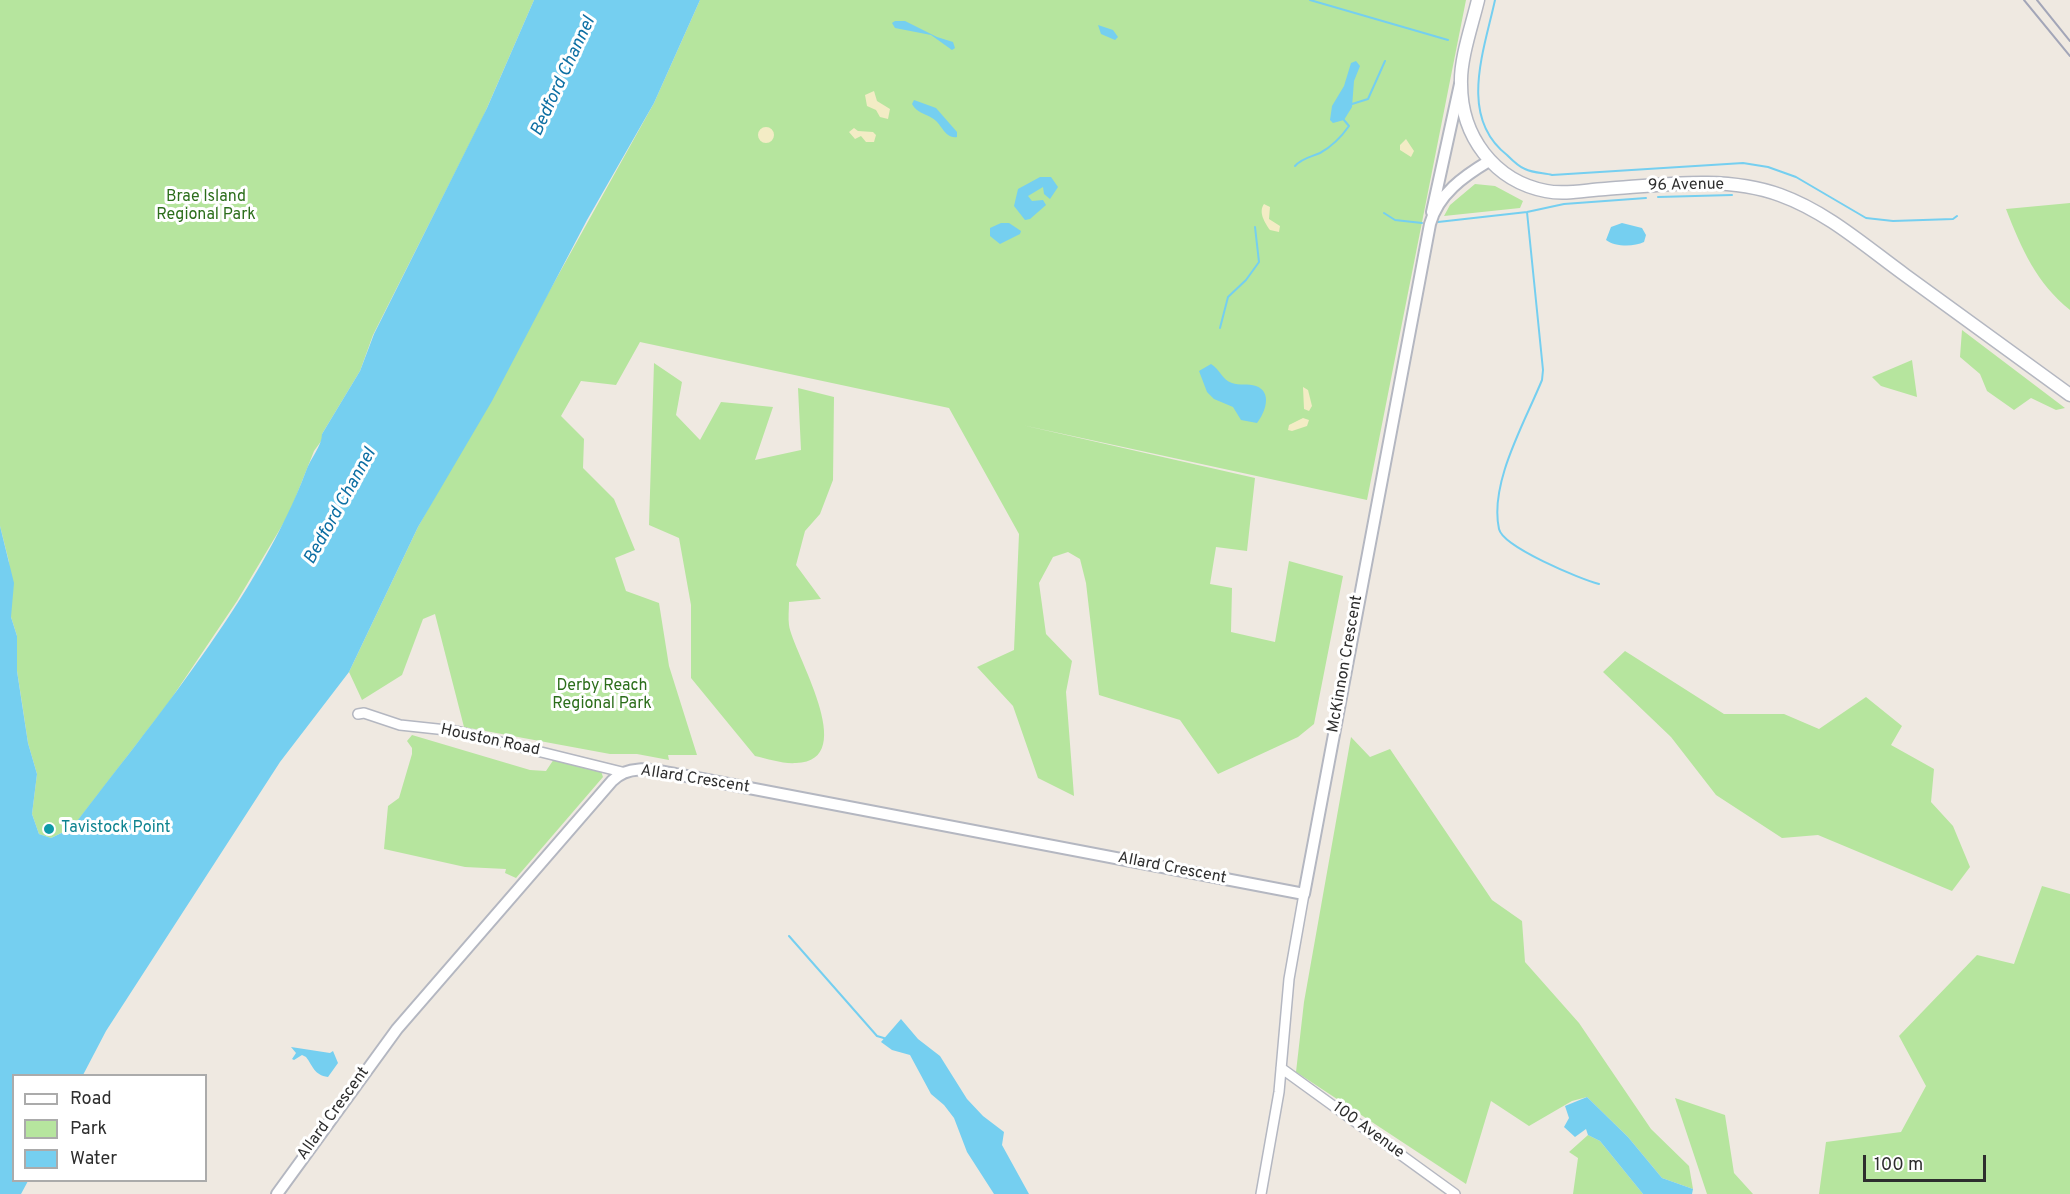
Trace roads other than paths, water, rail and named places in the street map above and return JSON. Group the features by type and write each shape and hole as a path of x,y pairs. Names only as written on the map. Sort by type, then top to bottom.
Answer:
{"main road":[{"name":"96 Avenue","path":"1478,0 1460,82 1467,125 1476,144 1489,161 1514,180 1548,192 1718,183 1747,186 1788,198 1838,226 2070,395"}],"street":[{"path":"1431,218 1460,82"},
{"name":"McKinnon Crescent","path":"1261,1194 1281,1068 1289,979 1431,218 1455,184 1489,161"},
{"name":"Houston Road","path":"358,714 400,725 456,731 622,772"},
{"name":"Allard Crescent","path":"277,1194 397,1029 622,772 642,769 681,775 1304,894"},
{"name":"100 Avenue","path":"1281,1068 1455,1194"}],"water":[{"name":"Bedford Channel","path":"534,0 700,0 654,103 587,220 492,401 418,527 349,672 280,762 106,1031 84,1074 12,1074 12,1182 27,1182 21,1194 0,1194 0,526 14,583 11,617 17,636 17,671 28,743 37,774 32,814 39,834 51,838 72,828 169,701 233,611 286,518 322,434 360,371 374,334 487,108"},
{"path":"905,21 937,37 953,42 955,48 952,50 931,35 895,28 892,23"},
{"path":"1098,25 1113,30 1118,37 1115,40 1101,34"},
{"path":"1356,61 1360,66 1354,81 1352,107 1344,120 1333,123 1330,120 1332,106 1344,86 1351,63"},
{"path":"914,100 936,108 957,132 957,137 949,136 935,120 916,109 912,104"},
{"path":"1040,177 1051,177 1058,187 1050,199 1044,194 1043,187 1028,196 1032,201 1043,200 1046,205 1030,219 1025,220 1014,206 1018,189"},
{"path":"1001,223 1009,223 1021,231 1020,234 1000,244 990,236 990,228"},
{"path":"1622,223 1642,228 1646,235 1644,242 1625,246 1606,240 1611,227"},
{"path":"1211,364 1229,382 1256,386 1261,389 1266,403 1257,423 1241,420 1233,407 1214,399 1207,392 1199,371"},
{"path":"901,1019 918,1039 940,1056 967,1099 983,1116 1004,1132 1002,1145 1029,1194 994,1194 967,1152 954,1118 931,1094 910,1055 892,1050 881,1042"},
{"path":"291,1047 330,1053 333,1051 338,1063 328,1077 323,1076 314,1070 306,1057 302,1055 292,1059 296,1053"},
{"path":"1587,1097 1628,1137 1662,1178 1693,1189 1692,1194 1643,1194 1600,1141 1588,1135 1586,1129 1575,1137 1564,1127 1569,1118 1565,1106"}],"waterway":[{"path":"1310,0 1448,40"},
{"path":"1495,0 1481,61 1478,82 1479,103 1483,122 1492,140 1523,168 1552,175 1743,163 1768,167 1796,177 1866,218 1893,221 1953,219 1957,216"},
{"path":"1352,104 1368,99 1385,61"},
{"path":"1295,166 1304,159 1324,151 1336,141 1349,126 1344,120"},
{"path":"1658,197 1732,195"},
{"path":"1438,222 1527,212 1564,204 1646,198"},
{"path":"1527,212 1543,370 1542,380 1518,433 1504,473 1497,511 1499,529 1504,536 1527,553 1599,584"},
{"path":"1384,213 1395,220 1422,223"},
{"path":"1220,328 1228,297 1246,280 1259,262 1255,227"},
{"path":"789,936 877,1036 887,1039"}],"railway":[{"path":"2024,0 2070,56"},
{"path":"2037,0 2070,41"}],"place":[{"name":"Tavistock Point","path":"49,829"}],"park label":[{"name":"Brae Island Regional Park","path":"206,207"},
{"name":"Derby Reach Regional Park","path":"602,696"}]}
